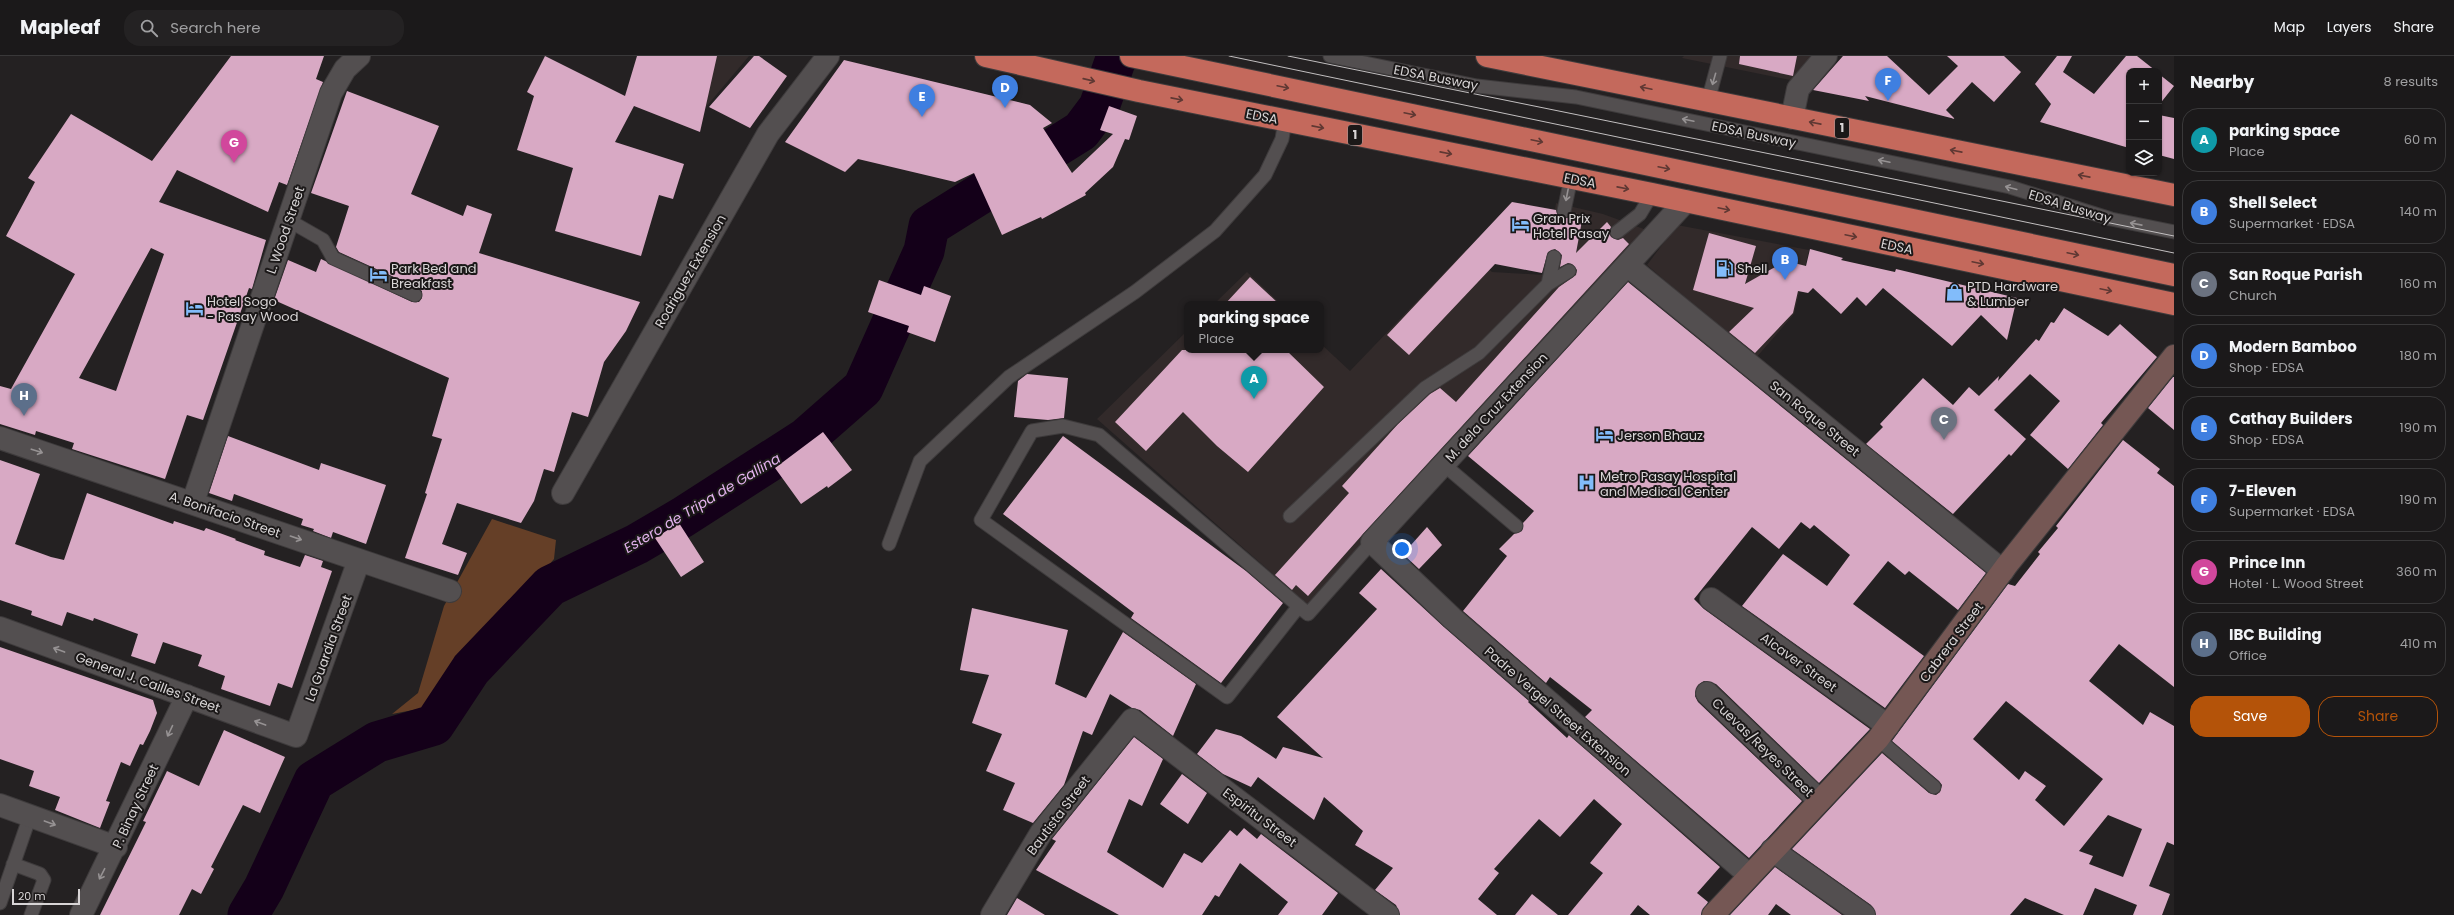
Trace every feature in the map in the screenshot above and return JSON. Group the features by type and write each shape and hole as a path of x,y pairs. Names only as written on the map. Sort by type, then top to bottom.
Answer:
{"highway":[{"name":"EDSA","path":"986,56 1139,91 1652,194 2174,304"},
{"path":"1131,56 2174,275"},
{"name":"1","path":"1487,56 2174,195"}],"street":[{"name":"L. Wood Street","path":"193,502 331,93 345,69 359,56"},
{"name":"Rodriguez Extension","path":"562,493 768,134 828,56"},
{"path":"1792,118 1798,89 1818,59"},
{"name":"M. dela Cruz Extension","path":"1372,542 1686,201"},
{"name":"San Roque Street","path":"1628,265 2003,571"},
{"name":"Cabrera Street","path":"1713,915 1883,732 2003,571 2174,356"},
{"name":"A. Bonifacio Street","path":"0,438 193,502 450,591"},
{"name":"Padre Vergel Street Extension","path":"1372,542 1452,618 1749,875"},
{"name":"La Guardia Street","path":"296,736 359,560"},
{"name":"Alcaver Street","path":"1711,599 1883,732"},
{"name":"General J. Cailles Street","path":"0,628 296,736"},
{"name":"Cuevas/Reyes Street","path":"1707,693 1819,800"},
{"name":"P. Binay Street","path":"81,915 116,847 186,696"},
{"name":"Bautista Street","path":"992,915 1041,833 1132,720"},
{"name":"Espiritu Street","path":"1132,720 1388,915"},
{"path":"0,805 116,847"},
{"path":"1772,850 1864,915"}],"lane":[{"name":"EDSA Busway","path":"1330,56 1477,86 1576,97 2010,187 2111,219 2174,232"},
{"path":"1708,101 1720,56"},
{"path":"890,544 920,461 1008,377 1135,292 1215,231 1265,175 1282,139 1285,121"},
{"path":"1564,211 1570,178"},
{"path":"1617,232 1640,214 1652,194"},
{"path":"288,220 323,240 333,258 415,295"},
{"path":"1548,284 1554,257"},
{"path":"1290,516 1424,388 1479,353 1548,284 1568,271"},
{"name":"M. dela Cruz Extension","path":"1304,610 1099,435 1063,426 1032,431 981,520 1227,697 1304,610 1372,542"},
{"path":"1443,464 1516,526"},
{"path":"1883,732 1934,787"},
{"path":"0,903 30,816"},
{"path":"13,864 40,874 44,880 31,915"}],"shaded area":[{"path":"670,56 749,56 706,107 661,86"},
{"path":"1684,56 1817,56 1795,81 1682,58"},
{"path":"1556,203 1603,214 1652,232 1309,606 1097,419 1184,334 1184,353 1324,353 1324,347 1350,371 1467,249 1492,272 1545,275"},
{"path":"1677,225 1809,250 1794,314 1755,359 1647,265"},
{"path":"1247,272 1278,301 1217,301"},
{"path":"492,519 556,540 554,559 429,707 392,714 418,693 444,606"}],"building":[{"path":"231,56 324,56 316,79 323,82 287,185 279,182 268,212 177,170 159,202 266,240 252,289 249,288 203,420 187,415 165,479 72,449 74,443 36,431 35,435 0,424 0,386 11,389 75,274 6,236 35,182 28,178 71,114 152,161","holes":["151,248 164,254 116,391 79,378"]},
{"path":"545,56 625,96 637,56 717,56 700,132 634,106 615,142 684,164 673,199 659,195 641,256 555,231 573,168 517,150 534,96 527,92"},
{"path":"754,56 759,56 787,76 750,128 709,107"},
{"path":"1740,56 1797,56 1793,76 1739,64"},
{"path":"1843,56 1887,56 1929,95 1958,66 1947,56 2004,56 2021,72 1994,102 1972,82 1946,110 1955,119 1865,96 1869,101 1813,90"},
{"path":"2057,56 2072,56 2063,72 2094,94 2126,56 2137,56 2152,68 2126,68 2126,147 2040,122 2051,104 2035,84"},
{"path":"844,60 1030,105 1052,123 1043,128 1072,173 1113,134 1100,130 1109,106 1137,116 1129,140 1125,139 1113,167 1085,193 1086,195 1042,219 1041,217 1002,235 974,173 955,182 858,159 845,172 785,142"},
{"path":"2162,76 2174,86 2162,101"},
{"path":"347,91 439,126 411,194 463,216 467,205 492,214 479,253 640,302 626,331 604,362 588,417 572,412 554,472 544,469 534,501 521,523 457,503 442,544 467,553 458,575 405,558 427,494 425,493 442,439 432,436 449,378 274,300 288,260 316,272 321,259 412,302 419,302 422,298 422,291 418,288 339,252 336,247 349,206 311,193"},
{"path":"2162,116 2174,118 2174,159 2162,156"},
{"path":"1512,202 1556,210 1558,217 1563,219 1570,217 1572,213 1583,215 1576,253 1607,222 1611,227 1609,233 1611,237 1618,240 1623,238 1629,244 1308,596 1296,585 1292,590 1275,575 1349,493 1342,486 1398,424 1430,394 1440,388 1456,402 1559,287 1576,275 1577,270 1572,264 1568,263 1560,267 1562,255 1555,249 1548,252 1542,273 1495,264 1409,355 1387,335"},
{"path":"1709,233 1756,246 1745,284 1786,261 1806,266 1810,249 1843,258 1841,260 1895,272 1896,269 2017,298 2007,340 1981,315 1952,346 1883,288 1866,306 1857,297 1841,314 1813,288 1808,293 1798,291 1793,313 1755,353 1729,332 1754,308 1693,290"},
{"path":"1250,277 1276,301 1228,301"},
{"path":"879,280 921,295 924,286 951,296 935,342 907,332 909,326 868,312"},
{"path":"1628,282 1986,573 1958,610 1909,571 1905,575 1888,561 1853,604 1924,656 1885,708 1742,606 1783,554 1827,586 1850,555 1814,525 1810,529 1801,522 1779,549 1752,527 1694,599 1704,609 1870,729 1819,783 1716,684 1704,681 1698,685 1695,696 1698,702 1802,801 1749,858 1585,717 1592,710 1550,677 1546,683 1463,611 1507,556 1499,549 1514,534 1522,531 1523,523 1534,511 1468,456"},
{"path":"2064,308 2108,336 2120,324 2157,357 2101,423 2103,425 2068,469 2030,435 2060,401 2030,374 1994,410 2026,439 2011,456 2009,454 1953,514 1866,444 1883,427 1880,424 1923,378 1953,405 1969,387 1979,396 1999,376 1998,381 2036,339 2039,341 2051,322 2054,323"},
{"path":"1182,350 1184,350 1184,353 1289,353 1324,387 1248,472 1217,446 1183,412 1146,451 1115,422"},
{"path":"1027,374 1068,378 1064,418 1048,420 1014,417 1018,381"},
{"path":"2174,377 2174,430 2148,408"},
{"path":"823,432 852,470 828,488 827,486 801,504 775,468"},
{"path":"228,436 319,470 321,463 386,485 366,544 333,532 331,538 313,531 314,529 301,525 303,519 234,494 232,501 209,493"},
{"path":"1063,436 1246,571 1283,603 1221,683 1131,618 1134,613 1003,514"},
{"path":"2123,440 2160,469 2157,473 2174,486 2174,687 2119,644 2089,681 2143,725 2150,712 2174,726 2174,845 2167,842 2149,886 2170,894 2162,915 2133,915 2137,905 2095,888 2083,915 2064,915 2025,898 2010,915 1876,915 1871,905 1792,849 1882,753 1929,793 1936,795 1940,792 1942,785 1939,781 1892,741 2008,584 2015,586 2040,554 2038,552 2058,528 2056,526","holes":["2006,701 2103,779 2064,826 2035,800 2046,786 2025,771 2019,780 1973,739","2108,815 2142,829 2123,877 2089,864 2093,856 2079,851"]},
{"path":"0,460 40,474 15,544 51,557 64,560 87,493 173,524 174,521 204,531 206,528 265,551 264,555 300,567 305,555 323,561 321,567 332,571 292,688 278,683 270,706 221,689 225,676 198,666 202,655 163,642 155,664 131,656 138,634 94,618 93,621 67,612 62,626 31,615 32,611 0,600"},
{"path":"679,523 704,562 681,577 655,538"},
{"path":"1427,527 1442,545 1419,569 1403,554"},
{"path":"1381,569 1444,627 1529,701 1528,702 1567,738 1569,735 1720,867 1697,893 1708,902 1701,915 1650,915 1638,905 1630,915 1568,915 1603,873 1590,863 1622,824 1594,799 1560,837 1539,819 1494,869 1499,873 1478,899 1497,915 1400,915 1396,905 1375,890 1393,868 1355,845 1363,831 1324,797 1314,820 1258,777 1251,787 1223,774 1197,754 1216,729 1241,736 1276,759 1283,747 1323,758 1277,717 1377,609 1359,593"},
{"path":"972,608 1068,630 1055,684 1086,698 1123,632 1196,684 1173,736 1140,710 1132,708 1110,694 1092,735 1083,731 1064,785 1033,823 1003,810 1015,783 986,771 1002,734 972,723 989,675 960,670"},
{"path":"0,647 153,700 157,713 150,731 143,745 140,744 130,766 121,762 106,801 110,802 100,828 55,810 60,797 29,786 34,771 0,759"},
{"path":"224,730 285,757 260,813 243,805 211,867 214,869 201,894 192,889 179,915 100,915 146,822 143,821 167,771 199,786"},
{"path":"1134,737 1163,759 1142,806 1129,799 1107,852 1163,888 1184,853 1202,863 1230,830 1237,836 1244,828 1257,839 1261,834 1338,893 1322,915 1278,915 1288,902 1240,863 1219,897 1215,895 1202,915 1119,915 1036,870 1056,841 1052,839"},
{"path":"1182,774 1207,793 1188,824 1160,804"},
{"path":"1775,867 1842,915 1791,915 1776,904 1768,915 1730,915"},
{"path":"1532,894 1558,915 1515,915"},
{"path":"1017,898 1045,915 1007,915"}],"waterway":[{"name":"Estero de Tripa de Gallina","path":"248,915 264,888 314,781 377,742 434,725 471,669 550,586 637,544 683,517 806,438 863,388 924,251 929,226 1081,131 1099,107 1117,56"}],"tram line":[{"path":"1229,56 2174,253"},
{"path":"1288,56 2174,236"}],"place":[{"name":"7-Eleven","path":"1888,101"},
{"name":"Modern Bamboo","path":"1005,108"},
{"name":"Cathay Builders","path":"922,117"},
{"name":"Prince Inn","path":"234,163"},
{"name":"Gran Prix Hotel Pasay","path":"1520,225"},
{"name":"Shell","path":"1724,268"},
{"name":"Park Bed and Breakfast","path":"378,275"},
{"name":"Shell Select","path":"1785,280"},
{"name":"PTD Hardware & Lumber","path":"1954,293"},
{"name":"Hotel Sogo - Pasay Wood","path":"194,308"},
{"name":"parking space","path":"1254,399"},
{"name":"IBC Building","path":"24,416"},
{"name":"Jerson Bhauz","path":"1604,435"},
{"name":"San Roque Parish","path":"1944,440"},
{"name":"Metro Pasay Hospital and Medical Center","path":"1587,483"}]}
